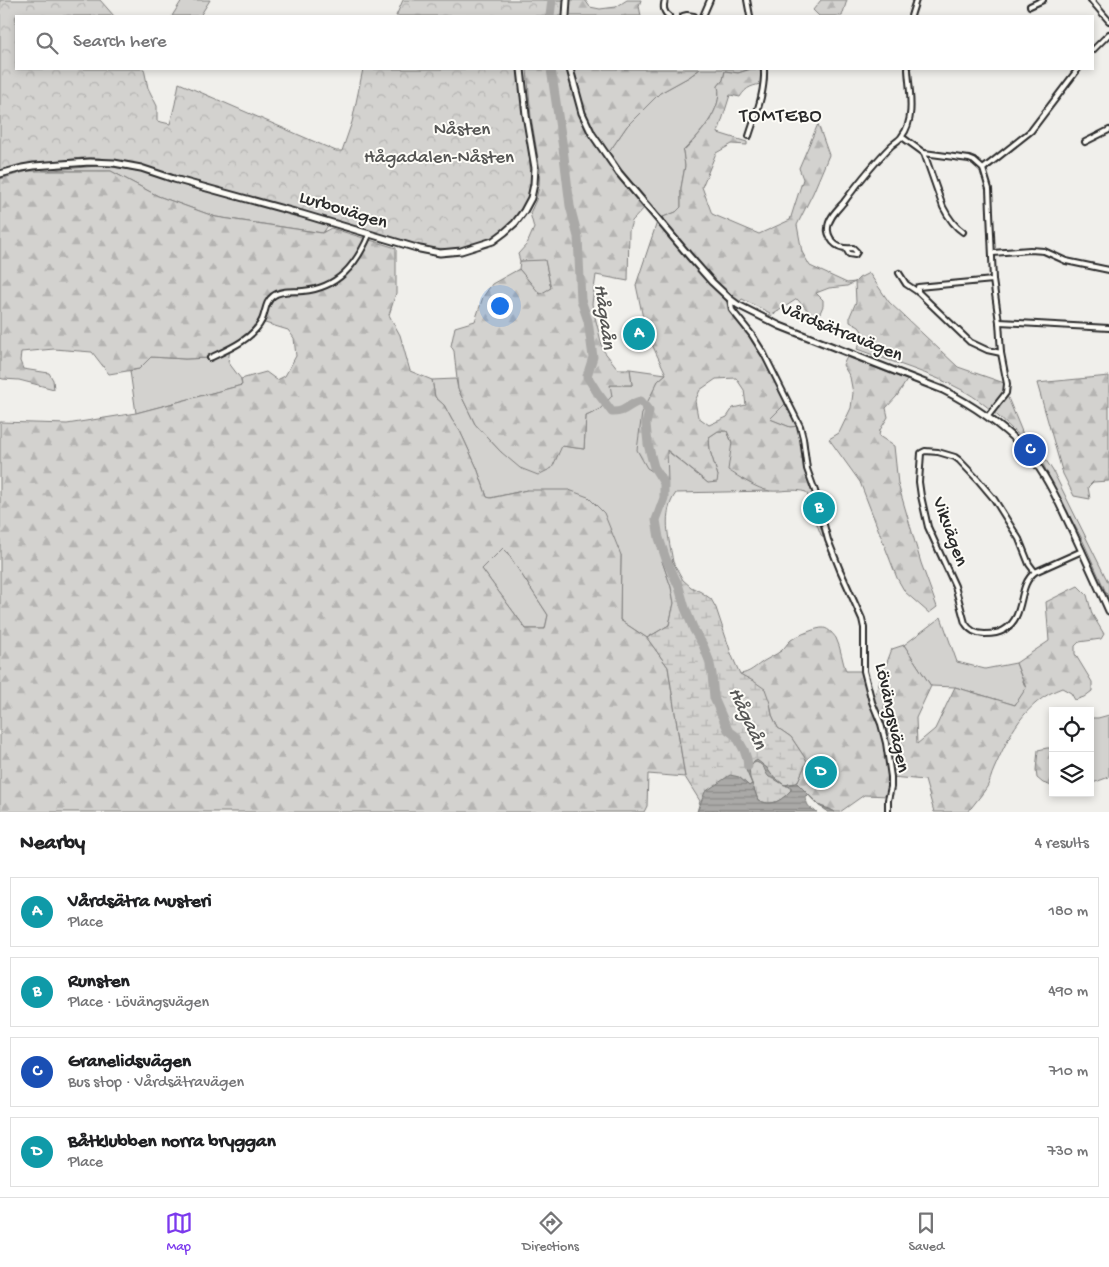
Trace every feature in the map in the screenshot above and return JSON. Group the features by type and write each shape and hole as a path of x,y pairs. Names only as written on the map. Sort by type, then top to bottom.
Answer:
{"street":[{"path":"566,15 567,0"},
{"path":"665,0 664,10 668,15"},
{"path":"703,15 710,0"},
{"path":"747,0 750,15"},
{"path":"911,15 916,0"},
{"path":"1030,6 1043,0"},
{"path":"1092,0 1109,21"},
{"path":"1094,49 1109,34"},
{"name":"Lurbovägen","path":"0,174 34,166 90,162 141,168 420,249 446,253 461,251 493,241 515,223 531,198 535,168 526,114 522,70"},
{"name":"Vårdsätravägen","path":"570,70 582,113 592,134 619,173 690,257 738,305 780,326 943,390 966,401 988,416 1024,449 1059,504 1109,611"},
{"path":"749,136 765,83 764,70"},
{"path":"846,249 834,244 830,238 828,227 831,217 866,172 902,137 907,127 910,112 908,70"},
{"path":"983,169 1031,131 1077,70"},
{"path":"1085,142 1109,130"},
{"path":"902,137 924,153 969,159 983,169 989,189 993,280 1001,353 1008,384 1006,393 988,416"},
{"path":"924,153 943,207 956,228 963,232"},
{"path":"210,358 230,349 253,332 263,318 268,301 275,294 305,291 334,282 354,263 369,235"},
{"path":"993,253 1030,250 1044,251 1066,261 1109,270"},
{"path":"899,273 906,284 918,292 970,342 987,350 1001,353"},
{"path":"918,292 918,287 993,280"},
{"name":"Lövängsvägen","path":"730,298 732,310 764,354 800,426 808,469 828,540 862,619 864,628 864,671 886,743 891,787 888,812"},
{"path":"999,322 1109,328"},
{"name":"Vikvägen","path":"925,451 938,452 959,460 994,500 1019,539 1029,564 1035,572 1029,577 1024,589 1017,617 1008,627 996,633 985,634 974,632 968,627 965,623 955,586 928,527 919,482 921,453 925,451"},
{"path":"1035,572 1082,551"}],"green space":[{"name":"Hågadalen-Nåsten","path":"0,0 100,0 113,15 15,15 15,70 144,70 148,88 157,106 157,121 170,124 179,83 336,151 342,151 352,122 363,70 518,70 520,95 527,128 531,179 530,198 520,215 498,235 463,249 428,248 149,168 99,158 82,158 23,165 0,173"},
{"path":"182,0 210,0 201,15 173,15"},
{"path":"403,0 565,0 563,15 396,15"},
{"path":"543,0 585,0 590,7 600,9 616,7 627,0 641,0 639,6 641,15 540,15"},
{"path":"821,0 847,0 842,15 818,15 813,10"},
{"path":"527,70 699,70 660,93 627,126 607,155 647,205 632,221 629,231 628,281 596,275 592,304 603,350 618,369 630,369 632,385 610,385 612,396 599,410 586,416 584,449 562,446 552,468 538,475 520,468 501,452 475,424 458,389 454,351 451,346 455,327 475,321 483,297 492,284 519,269 540,294 551,288 545,260 520,261 518,254 527,244 534,228 530,213 536,200 539,186 540,170 531,117"},
{"path":"699,70 748,70 738,73 725,71 723,80 718,86 719,95 714,113 696,138 683,151 685,166 681,188 681,207 676,212 658,219 607,155 627,126 660,93"},
{"path":"748,70 764,70 765,83 750,87 740,97 730,95 718,133 747,142 747,145 732,144 716,153 702,187 712,214 759,234 790,220 803,179 799,168 818,124 829,155 797,225 802,252 810,266 847,283 855,282 847,286 829,288 816,293 823,300 823,306 820,313 812,315 797,299 769,317 770,313 742,299 732,310 752,335 788,401 770,419 790,427 800,426 807,469 828,540 821,535 806,492 797,490 765,490 728,470 732,442 727,431 718,431 709,437 710,451 718,476 717,482 708,483 667,450 668,481 647,468 637,450 642,413 658,381 666,374 646,332 636,285 658,219 676,212 681,207 681,188 685,166 683,151 696,138 714,113 719,95 718,86 723,80 725,71 738,73","holes":["736,378 744,390 746,405 733,408 727,417 709,425 698,417 695,401 700,390 716,379"]},
{"path":"152,158 333,218 323,233 216,217 158,196 111,171 42,171 97,166 148,173"},
{"path":"28,171 111,171 158,196 216,217 322,233 331,228 396,248 396,293 389,315 400,335 410,371 432,380 435,397 444,405 460,431 477,468 487,497 491,498 527,490 569,490 588,497 604,513 621,555 620,620 647,638 668,667 685,777 648,774 647,806 644,812 0,812 0,422 67,424 136,413 242,385 241,379 266,372 277,380 285,376 296,356 294,338 288,330 265,323 245,339 210,358 151,357 139,369 109,374 92,352 54,349 21,352 20,361 23,369 49,373 53,380 54,389 19,380 0,378 0,179","holes":["503,548 548,615 545,629 526,629 482,569"]},
{"path":"545,259 551,288 540,295 519,269 520,261"},
{"path":"869,273 889,302 958,367 1007,384 1006,393 1025,439 987,407 964,391 925,373 857,349 861,341 862,331 850,322 850,316 856,302 855,282"},
{"path":"230,349 228,362 241,379 242,385 136,413 130,371 139,369 151,357 210,358"},
{"path":"847,357 907,380 897,396 886,408 888,417 880,430 879,436 894,446 898,484 921,563 937,607 929,613 905,592 897,578 860,482 829,439 839,433 851,408 853,393 850,377 843,365"},
{"path":"630,369 666,374 658,381 651,397 666,450 708,483 718,476 710,451 709,437 718,431 727,431 748,482 770,491 676,493 671,501 667,518 673,562 666,559 662,561 671,587 674,603 669,625 647,638 620,620 621,555 527,490 490,498 487,497 477,468 460,431 444,405 435,397 432,380 456,379 458,389 475,424 501,452 562,446 584,449 586,416 599,410 609,385 632,385"},
{"path":"1109,376 1109,481 1093,482 1088,487 1090,499 1074,496 1063,474 1037,383"},
{"path":"788,401 800,426 790,427 770,419"},
{"path":"1025,439 1036,445 1053,471 1109,584 1109,599 1082,539 1044,466"},
{"path":"503,548 548,615 545,629 526,629 482,569"},
{"path":"666,559 673,562 683,580 711,599 740,674 765,689 772,715 778,728 791,737 807,761 797,783 788,784 786,786 789,786 791,790 776,802 768,803 758,800 752,784 749,786 739,777 697,812 700,801 685,777 668,667 647,638 669,625 674,603 671,587 662,561"},
{"path":"1078,586 1087,595 1092,614 1104,634 1101,639 1079,642 1075,646 1075,654 1092,682 1092,691 1084,697 1075,700 1071,693 1062,688 1037,702 1019,721 1012,732 987,787 968,812 934,812 925,780 891,777 889,796 864,795 840,812 820,806 797,783 807,761 791,737 778,728 772,715 770,703 740,674 750,671 781,651 794,638 812,630 824,628 836,638 846,671 864,671 872,702 892,649 904,645 931,686 916,718 917,744 935,729 955,687 1015,705 1026,688 1016,663 1049,641 1046,602"},
{"path":"941,617 957,662 985,669 1016,663 1026,689 1015,705 955,687 931,686 904,645"},
{"path":"1109,715 1109,777 1094,783 1094,718"},
{"path":"1049,748 1049,785 1037,778 1038,750"}],"shaded area":[{"path":"757,760 783,784 769,777 763,767 756,762 752,764 749,767 750,778 758,800 768,803 776,802 791,790 791,787 785,785 797,783 809,795 806,796 809,806 817,812 697,812 705,792 730,775 739,777 749,786 752,784 746,770 748,766"},
{"path":"815,802 835,812 827,812"}],"waterway":[{"name":"Hågaån","path":"550,15 552,0"},
{"name":"Hågaån","path":"551,70 570,206 578,237 581,300 588,321 593,357 587,376 612,412 621,411 641,401 649,411 646,424 648,444 654,467 664,483 664,498 656,520 659,538 694,630 709,660 714,698 728,730 736,736 744,750 748,766"}],"place":[{"name":"Vårdsätra Musteri","path":"639,334"},
{"name":"Granelidsvägen","path":"1030,450"},
{"name":"Runsten","path":"819,508"},
{"name":"Båtklubben norra bryggan","path":"821,772"}],"district":[{"name":"TOMTEBO","path":"781,117"}],"park label":[{"name":"Nåsten","path":"462,130"}]}
